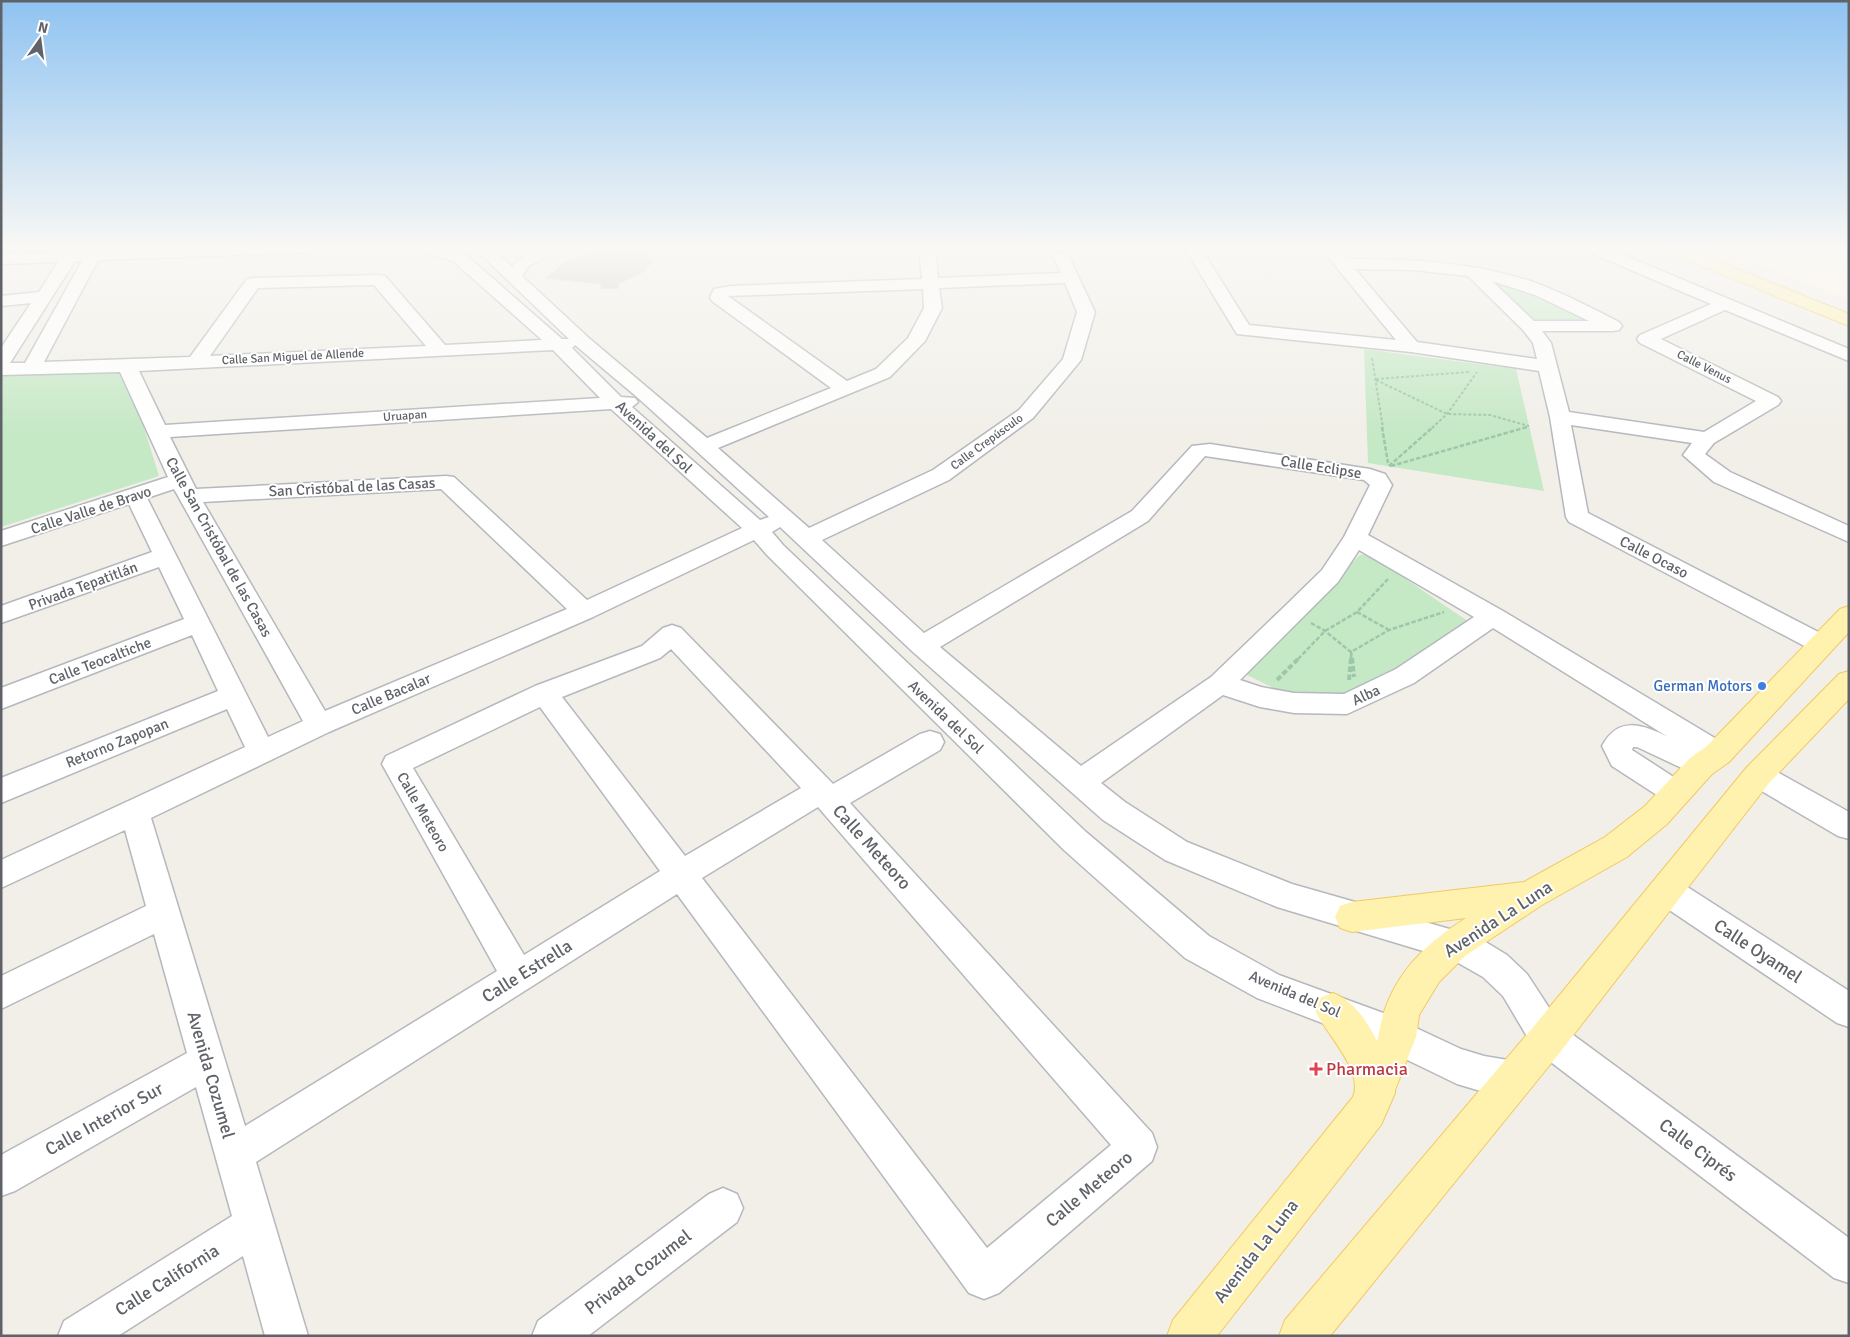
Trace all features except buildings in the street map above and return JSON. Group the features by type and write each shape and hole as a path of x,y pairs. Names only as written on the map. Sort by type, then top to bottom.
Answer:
{"main road":[{"path":"1821,309 1849,321"},
{"name":"Avenida La Luna","path":"1189,1336 1366,1111 1376,1092 1397,1037 1401,1015 1414,988 1426,970 1453,945 1530,895 1616,848 1656,815 1849,615"},
{"path":"1301,1336 1667,892 1758,775 1849,682"},
{"path":"1352,917 1530,895"},
{"path":"1333,1010 1351,1030 1363,1049 1376,1092"}],"street":[{"path":"1,363 9,340 33,309"},
{"path":"31,369 59,309"},
{"path":"198,361 234,309"},
{"path":"405,309 440,350"},
{"name":"Avenida del Sol","path":"522,309 616,402 757,529 775,550 1075,841 1197,947 1269,987 1333,1010 1397,1037 1458,1066 1514,1079"},
{"name":"Avenida del Sol","path":"548,309 784,518 922,646 1114,812 1176,851 1288,897 1453,945 1485,959 1505,975 1526,1000 1548,1038"},
{"path":"735,309 845,390"},
{"path":"704,447 884,373 916,341 932,309"},
{"name":"Calle Crepúsculo","path":"806,538 940,475 1026,414 1072,360 1086,312 1085,309"},
{"path":"1230,309 1242,330 1411,347 1546,366"},
{"path":"1380,309 1411,347"},
{"name":"Calle Ocaso","path":"1512,309 1529,326 1542,343 1560,418 1577,518 1821,644"},
{"path":"1529,326 1613,326 1581,309"},
{"name":"Calle Venus","path":"1707,438 1771,401 1646,339 1713,309"},
{"path":"1738,309 1849,356"},
{"name":"Calle San Miguel de Allende","path":"1,369 128,366 584,343"},
{"name":"Calle San Cristóbal de las Casas","path":"128,366 184,488 319,725"},
{"name":"Uruapan","path":"158,432 653,401"},
{"path":"1560,418 1707,438"},
{"path":"1707,438 1693,455 1722,477 1849,535"},
{"name":"Calle Eclipse","path":"922,646 1140,516 1199,450 1210,450 1370,475 1377,479 1381,485 1355,538 1330,576 1220,684 1080,782"},
{"name":"San Cristóbal de las Casas","path":"184,488 446,482 584,611"},
{"name":"Calle Valle de Bravo","path":"1,539 135,495 184,488"},
{"path":"135,495 262,752"},
{"name":"Calle Bacalar","path":"1,875 319,725 584,611 784,518"},
{"path":"1355,538 1709,760"},
{"name":"Privada Tepatitlán","path":"1,615 165,556"},
{"name":"Alba","path":"1220,684 1260,696 1294,703 1352,702 1405,676 1486,621"},
{"name":"Calle Teocaltiche","path":"1,699 198,623"},
{"name":"Calle Meteoro","path":"518,977 396,764 544,693 650,652 672,634 825,795 1138,1147 984,1278 544,693"},
{"name":"Retorno Zapopan","path":"1,791 234,695"},
{"path":"945,716 980,697"},
{"path":"1676,793 1622,758 1616,746 1626,736 1641,736 1709,760"},
{"name":"Calle Estrella","path":"234,1154 681,875 825,795 930,742"},
{"path":"1758,775 1849,827"},
{"name":"Avenida Cozumel","path":"135,813 287,1336"},
{"name":"Calle Oyamel","path":"1667,892 1849,1012"},
{"path":"1,993 164,913"},
{"name":"Calle Ciprés","path":"1548,1038 1849,1263"},
{"name":"Calle Interior Sur","path":"1,1177 207,1061"},
{"name":"Privada Cozumel","path":"553,1336 723,1208"},
{"name":"Calle California","path":"79,1336 255,1225"}],"path":[{"path":"1384,437 1371,350 1388,466"},
{"path":"1376,379 1477,372 1447,414 1388,466"},
{"path":"1376,379 1447,414 1490,415 1529,426 1388,466"},
{"path":"1260,696 1325,631 1357,612 1389,578"},
{"path":"1351,652 1389,630 1453,609 1486,621"},
{"path":"1357,612 1389,630"},
{"path":"1293,613 1325,631 1351,652 1352,702"},
{"path":"1351,652 1352,702"}],"green space":[{"path":"1521,309 1571,309 1599,322 1533,321"},
{"path":"1364,349 1516,369 1544,491 1368,463"},
{"path":"127,373 159,476 1,527 1,378 4,374"},
{"path":"1369,554 1472,624 1345,701 1294,698 1239,671 1360,555"}],"place":[{"name":"German Motors","path":"1762,686"},
{"name":"Pharmacia","path":"1316,1069"}]}
